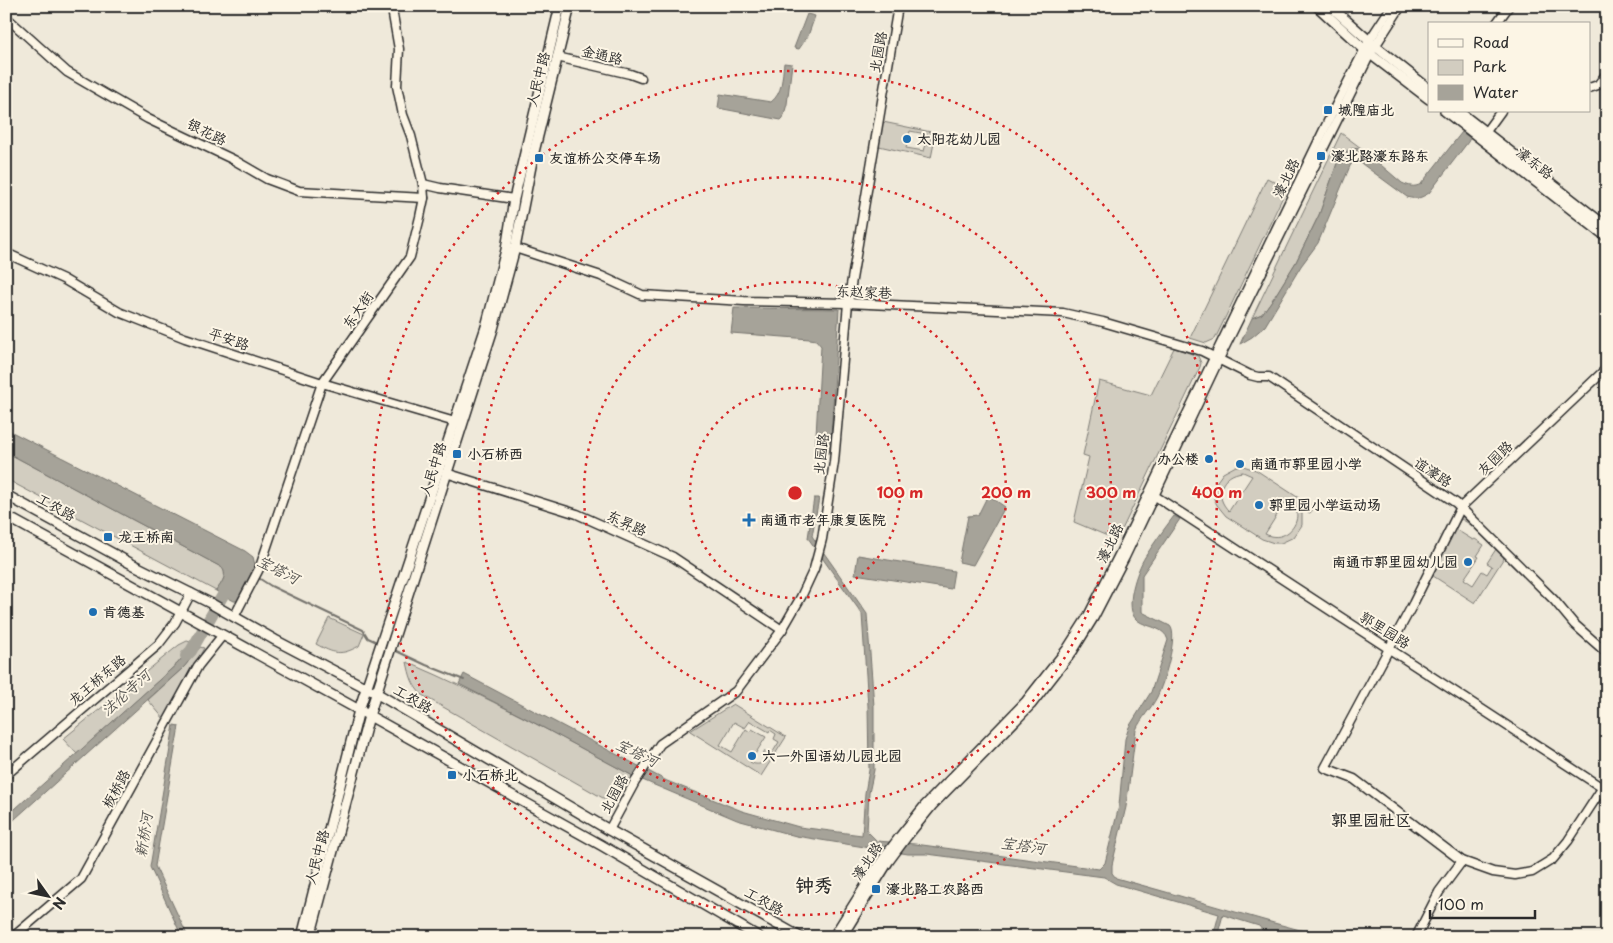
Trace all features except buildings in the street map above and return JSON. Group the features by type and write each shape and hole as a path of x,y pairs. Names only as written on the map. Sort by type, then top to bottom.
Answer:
{"main road":[{"name":"人民中路","path":"310,937 376,693 383,652 486,327 504,259 514,199 560,6"},
{"name":"人民中路","path":"388,636 446,473 493,329 514,248 533,156 570,6"},
{"path":"1317,6 1370,48 1428,98"},
{"path":"1330,6 1370,48 1428,88"},
{"name":"濠东路","path":"1447,112 1483,136 1607,227"},
{"name":"濠东路","path":"1459,112 1483,136 1607,237"},
{"name":"工农路","path":"6,495 130,563 210,603 365,689 376,693 609,830 800,937"},
{"path":"6,516 601,845 759,937"},
{"name":"人民中路","path":"302,937 358,710 365,689 383,652"}],"street":[{"name":"东大街","path":"231,615 260,567 322,383 410,257 424,198 423,184 411,136 403,115 397,86 399,49 393,6"},
{"name":"北园路","path":"609,830 635,782 660,744 736,691 782,630 810,580 820,544 834,462 848,303 898,6"},
{"name":"濠北路","path":"833,937 886,860 932,798 1026,701 1067,649 1088,616 1152,494 1334,109 1392,6"},
{"name":"濠北路","path":"1370,48 1401,6"},
{"path":"1497,22 1509,6"},
{"name":"银花路","path":"6,17 67,72 148,118 234,160 267,179 299,191 424,198"},
{"name":"金通路","path":"557,57 641,78"},
{"path":"1590,88 1598,86 1607,73"},
{"path":"1483,136 1500,112"},
{"path":"423,184 514,199"},
{"name":"东赵家巷","path":"514,248 601,276 642,295 744,301 848,303 1063,313 1103,322 1202,351 1217,358"},
{"name":"平安路","path":"6,253 63,279 119,312 185,338 322,383 455,422"},
{"name":"谊濠路","path":"1217,358 1250,375 1270,377 1461,508 1554,600 1574,624 1607,653"},
{"name":"友园路","path":"1462,861 1354,779 1324,768 1390,648 1461,508 1607,368"},
{"name":"东昇路","path":"446,473 577,514 673,557 782,630"},
{"name":"郭里园路","path":"1152,494 1605,787"},
{"name":"龙王桥东路","path":"6,775 158,645 175,624 191,594"},
{"name":"板桥路","path":"13,937 81,879 218,633"},
{"path":"1416,937 1439,892 1462,861 1492,872 1514,875 1532,872 1553,859 1605,787"},
{"name":"濠北路","path":"842,937 886,860"}],"green space":[{"name":"太阳花幼儿园","path":"883,122 936,133 931,158 879,146","holes":["910,131 931,135 930,144 926,144 924,151 906,148"]},
{"path":"1341,133 1361,148 1351,149 1340,155 1319,215 1296,262 1262,314 1252,318"},
{"path":"1267,178 1287,188 1215,339 1206,343 1190,338"},
{"path":"1174,348 1198,356 1201,363 1200,367 1117,540 1074,522 1089,457 1083,455 1099,381 1151,395"},
{"path":"6,452 221,567 224,576 220,585 216,591 6,479"},
{"path":"1236,466 1256,470 1314,508 1310,513 1302,509 1302,525 1294,537 1281,543 1262,539 1226,516 1217,505 1214,499 1215,484 1223,473","holes":["1243,472 1252,476 1229,511 1221,499 1222,487 1229,477","1287,499 1294,505 1297,512 1294,526 1282,536 1274,537 1265,534"]},
{"name":"南通市郭里园幼儿园","path":"1465,509 1507,553 1475,603 1430,574","holes":["1461,519 1480,530 1498,546 1487,563 1492,566 1487,574 1482,571 1473,585 1464,579 1479,557 1477,556 1484,545 1455,529"]},
{"path":"329,618 364,634 359,646 347,651 333,652 316,644"},
{"path":"187,641 194,643 178,663 77,754 63,739 179,645"},
{"path":"200,647 204,648 164,719 148,700 184,667"},
{"path":"407,662 493,702 633,776 621,797 614,802 610,802 422,695 412,680"},
{"name":"六一外国语幼儿园北园","path":"733,704 786,737 761,776 690,731","holes":["750,721 769,732 770,730 776,734 774,739 779,742 771,755 765,751 763,755 768,759 760,764 750,762 766,737 752,729 750,732 746,729 732,752 720,745 734,722 745,728"]}],"water":[{"path":"807,14 815,16 808,36 799,49 794,48"},
{"path":"784,63 792,64 787,104 781,120 718,108 720,94 771,102 780,89"},
{"path":"1462,132 1470,138 1468,142 1429,193 1418,198 1407,197 1358,161 1354,161 1350,166 1318,243 1301,266 1265,326 1240,344 1252,318 1262,314 1296,262 1319,215 1340,155 1351,149 1361,148 1402,183 1416,186 1421,184"},
{"path":"734,308 839,309 830,453 815,453 821,346 816,340 810,339 731,333"},
{"path":"6,429 245,551 253,557 255,565 238,601 234,601 216,591 224,576 221,567 6,452"},
{"path":"988,495 1005,507 973,565 959,562 968,516 978,515"},
{"path":"814,498 819,498 812,536 867,614 874,706 874,770 869,793 867,831 877,841 915,844 1099,869 1105,863 1119,806 1125,739 1129,727 1151,692 1168,640 1163,632 1141,623 1133,615 1131,599 1135,580 1145,557 1174,516 1180,519 1142,575 1142,612 1170,626 1173,639 1160,691 1136,730 1126,807 1112,865 1112,873 1116,878 1326,937 1290,937 1262,930 1259,926 1223,915 1217,937 1213,937 1219,914 1116,884 1104,877 927,854 908,854 796,836 737,820 633,776 459,684 464,674 667,781 742,811 799,827 862,835 865,793 869,770 868,706 862,614 808,538"},
{"path":"858,555 954,571 951,589 855,574"},
{"path":"194,643 200,647 184,667 6,827 6,817 178,663"},
{"path":"174,725 179,726 155,866 188,937 182,937 150,867"}],"waterway":[{"name":"宝塔河","path":"257,577 271,586 363,630 368,638 379,643"},
{"name":"法伦寺河","path":"186,656 191,651 231,581"},
{"name":"宝塔河","path":"392,649 464,680"}],"place":[{"name":"城隍庙北","path":"1328,110"},
{"name":"太阳花幼儿园","path":"907,139"},
{"name":"濠北路濠东路东","path":"1321,156"},
{"name":"友谊桥公交停车场","path":"539,158"},
{"name":"小石桥西","path":"457,454"},
{"name":"办公楼","path":"1209,459"},
{"name":"南通市郭里园小学","path":"1240,464"},
{"name":"郭里园小学运动场","path":"1259,505"},
{"name":"南通市老年康复医院","path":"749,520"},
{"name":"龙王桥南","path":"108,537"},
{"name":"南通市郭里园幼儿园","path":"1468,562"},
{"name":"肯德基","path":"93,612"},
{"name":"六一外国语幼儿园北园","path":"752,756"},
{"name":"小石桥北","path":"452,775"},
{"name":"濠北路工农路西","path":"876,889"}],"district":[{"name":"郭里园社区","path":"1371,820"},
{"name":"钟秀","path":"814,885"}],"water label":[{"name":"新桥河","path":"144,835"}]}
